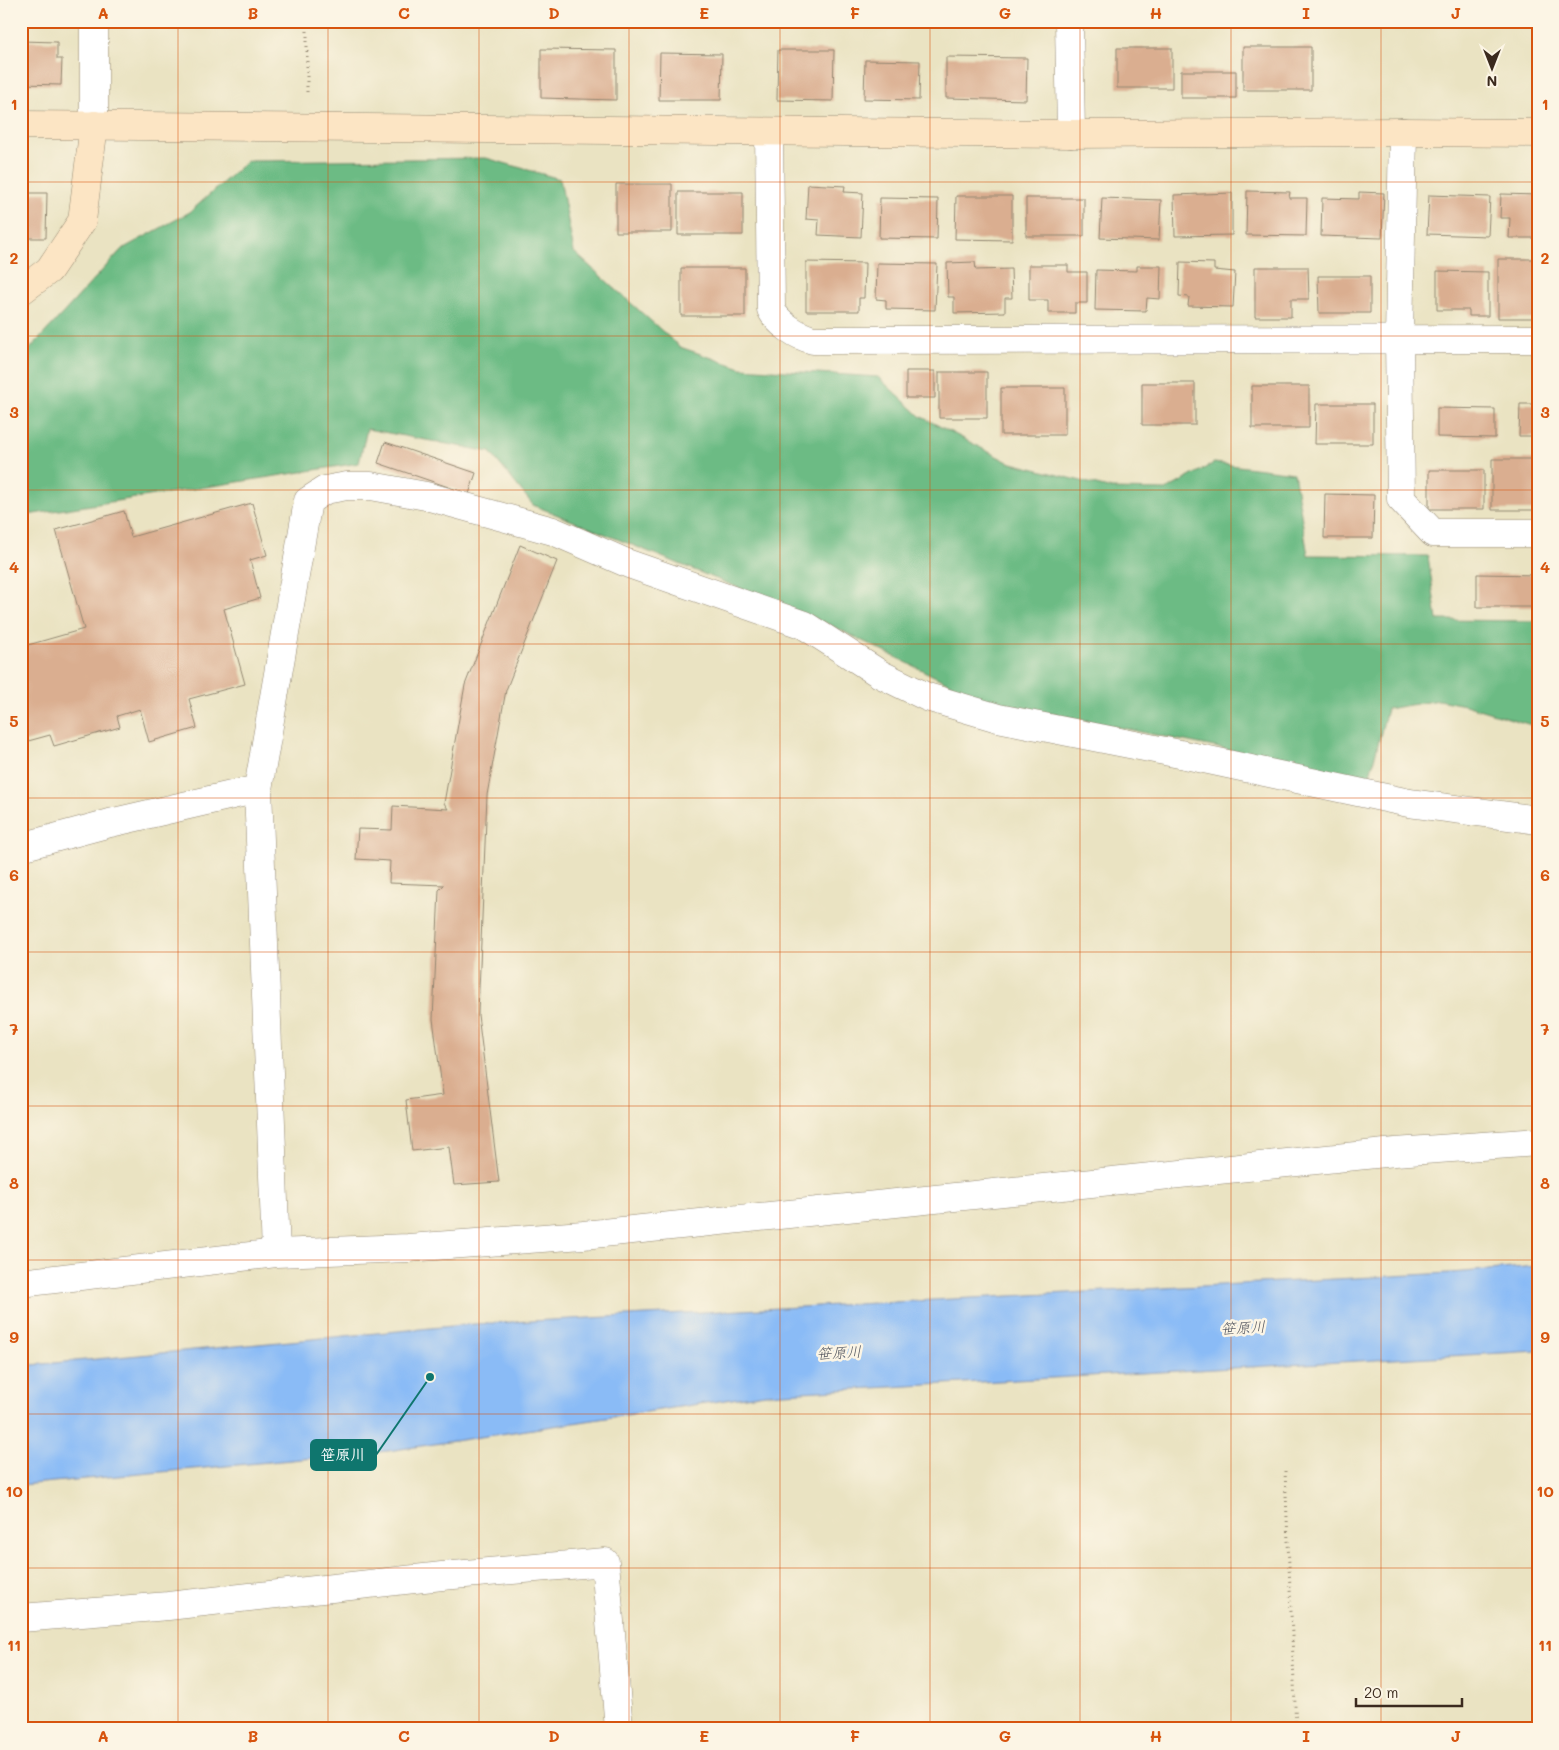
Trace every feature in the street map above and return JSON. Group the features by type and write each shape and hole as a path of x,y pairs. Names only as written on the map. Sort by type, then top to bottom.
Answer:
{"street":[{"path":"21,292 49,270 82,221 94,125 94,21"},
{"path":"1069,21 1071,134"},
{"path":"21,125 1071,134 1538,133"},
{"path":"769,132 772,309 774,315 801,337 813,340 1538,339"},
{"path":"1402,132 1399,338 1401,499 1432,533 1538,533"},
{"path":"276,1253 258,789 308,501 324,490 347,486 371,486 426,496 553,531 629,564 804,625 880,674 927,697 998,718 1181,754 1409,803 1538,820"},
{"path":"21,847 110,823 258,789"},
{"path":"21,1283 276,1253 408,1248 583,1235 1395,1152 1538,1142"},
{"path":"21,1618 168,1606 442,1576 605,1562 619,1729"}],"path":[{"path":"307,21 308,128"},
{"path":"1285,1471 1296,1729"}],"green space":[{"path":"486,158 560,179 574,252 680,347 741,368 878,377 920,416 1008,462 1112,489 1166,490 1214,463 1294,473 1308,555 1428,556 1437,620 1538,621 1538,727 1465,705 1439,700 1387,709 1369,779 981,699 828,624 533,505 490,452 367,429 359,463 21,516 21,353 29,350 122,249 190,212 247,161"}],"water":[{"path":"1538,1266 1538,1351 765,1394 388,1451 21,1485 21,1366 474,1324 1450,1273"}],"building":[{"path":"21,41 57,42 57,59 62,59 61,85 21,84"},
{"path":"1243,47 1311,47 1311,90 1243,90"},
{"path":"1117,48 1172,48 1172,88 1117,88"},
{"path":"541,49 616,50 616,100 541,98"},
{"path":"778,50 834,50 833,101 777,100"},
{"path":"660,53 722,54 721,100 659,100"},
{"path":"946,57 1027,58 1026,100 946,98"},
{"path":"865,60 920,61 919,100 864,99"},
{"path":"1181,71 1236,71 1236,98 1181,98"},
{"path":"616,184 672,184 672,232 616,232"},
{"path":"808,184 845,186 844,192 863,193 861,237 818,235 819,220 806,219"},
{"path":"1247,191 1290,192 1289,198 1307,198 1306,236 1246,235"},
{"path":"678,192 743,192 743,235 678,235"},
{"path":"1359,192 1384,193 1382,238 1321,236 1322,198 1359,199"},
{"path":"21,193 47,193 46,238 21,238"},
{"path":"1232,193 1232,235 1175,236 1174,195"},
{"path":"1501,194 1538,195 1538,238 1509,238 1510,218 1500,218"},
{"path":"1429,195 1490,197 1488,236 1427,234"},
{"path":"956,196 1012,196 1012,240 955,239"},
{"path":"880,198 938,199 937,239 879,238"},
{"path":"1026,198 1084,198 1084,236 1026,236"},
{"path":"1102,198 1161,200 1159,240 1100,238"},
{"path":"1498,259 1538,259 1538,318 1498,318"},
{"path":"806,262 865,263 864,298 859,298 859,311 806,311"},
{"path":"975,262 976,270 1011,269 1012,298 1005,298 1005,312 954,313 954,297 948,297 947,263"},
{"path":"1180,262 1214,263 1214,270 1235,272 1233,307 1188,306 1189,297 1179,296"},
{"path":"877,263 937,264 935,310 886,309 886,300 876,299"},
{"path":"1029,265 1068,265 1068,272 1087,272 1087,303 1075,303 1075,313 1048,313 1048,300 1029,300"},
{"path":"1137,266 1161,266 1160,299 1147,298 1146,311 1095,310 1096,270 1137,271"},
{"path":"1255,267 1308,267 1309,299 1291,299 1291,317 1255,317"},
{"path":"681,268 745,268 745,316 681,316"},
{"path":"1437,271 1488,272 1488,316 1469,316 1469,310 1437,310"},
{"path":"1318,276 1370,276 1370,313 1319,313"},
{"path":"906,371 935,371 935,398 906,398"},
{"path":"939,372 987,372 987,418 939,418"},
{"path":"1142,383 1195,383 1195,425 1142,425"},
{"path":"1252,386 1309,386 1309,428 1252,428"},
{"path":"1001,388 1065,388 1065,435 1001,435"},
{"path":"1316,404 1373,404 1373,444 1315,444"},
{"path":"1520,404 1538,404 1538,436 1519,436"},
{"path":"1437,408 1495,409 1495,438 1437,437"},
{"path":"385,442 476,473 469,494 378,463"},
{"path":"1492,459 1538,459 1538,510 1492,510"},
{"path":"1429,470 1484,470 1484,509 1429,509"},
{"path":"1325,494 1374,495 1373,538 1324,538"},
{"path":"252,503 267,555 250,560 260,598 224,609 245,684 189,699 197,728 149,742 140,709 117,716 120,727 54,746 50,735 21,743 21,647 84,629 56,530 124,511 131,537"},
{"path":"520,545 557,561 506,690 487,795 478,1015 499,1182 454,1185 449,1147 412,1151 406,1100 443,1095 433,1019 439,890 444,885 389,883 390,861 356,859 358,829 392,830 393,806 448,809 444,803 465,685"},
{"path":"1477,574 1538,575 1538,607 1477,607"}],"place":[{"name":"笹原川","path":"430,1377"}]}
